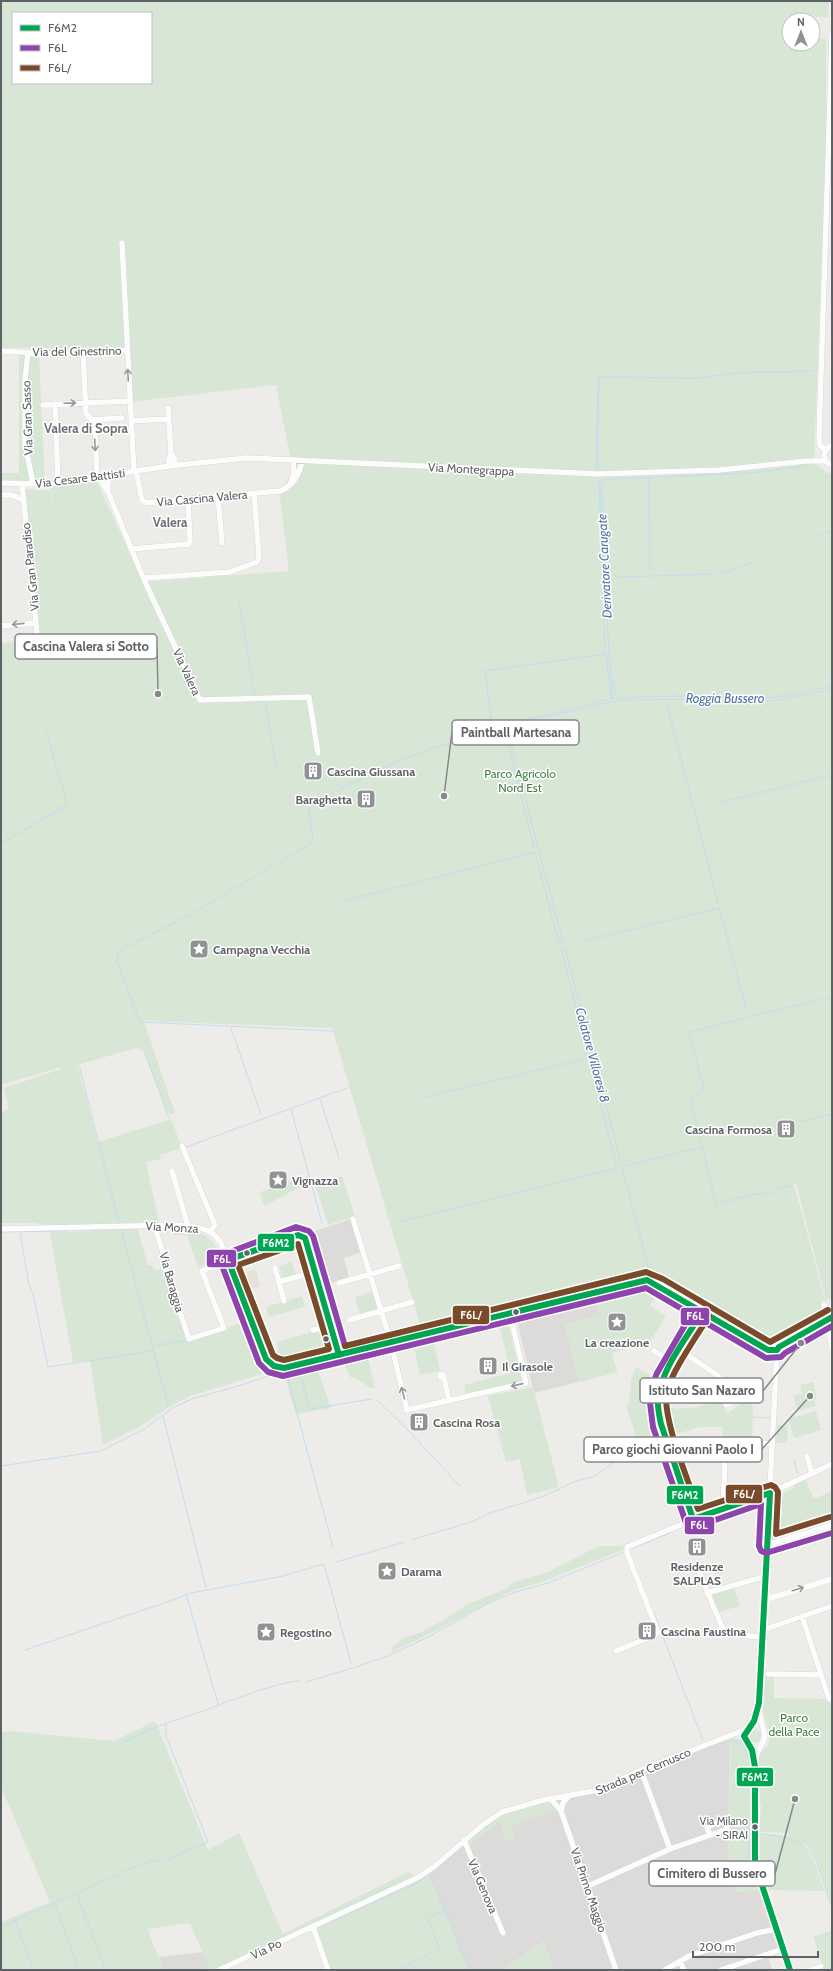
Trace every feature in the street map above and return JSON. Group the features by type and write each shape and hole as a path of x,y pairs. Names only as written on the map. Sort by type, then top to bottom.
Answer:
{"street":[{"path":"832,34 819,438 826,461 832,465"},
{"path":"122,243 127,350"},
{"name":"Via del Ginestrino","path":"1,351 83,353 127,350 135,471"},
{"name":"Via Gran Sasso","path":"28,352 26,376 26,447 32,484"},
{"path":"83,353 86,415 92,420 95,427 98,477"},
{"path":"43,404 130,400"},
{"path":"55,404 58,482"},
{"path":"168,408 171,454 174,457 172,466"},
{"path":"92,420 122,418"},
{"path":"131,421 168,419"},
{"name":"Via Montegrappa","path":"807,461 824,452 832,445"},
{"name":"Via Montegrappa","path":"135,471 239,458 599,474 718,470 807,461 826,461"},
{"path":"290,484 294,474 293,460"},
{"path":"290,484 299,474 302,460"},
{"name":"Via Cesare Battisti","path":"1,483 32,484 58,482 135,471"},
{"name":"Via Cascina Valera","path":"135,471 143,502 188,500 280,491 290,484"},
{"name":"Via Valera","path":"108,476 108,492"},
{"name":"Via Valera","path":"98,477 108,492 131,549 200,700 308,697 318,753"},
{"name":"Via Gran Paradiso","path":"1,626 36,623 22,484"},
{"path":"144,578 230,572 256,562 260,556 254,493"},
{"path":"1,495 12,495 23,500"},
{"path":"218,497 222,543"},
{"path":"131,549 189,544 188,500"},
{"path":"36,623 38,643"},
{"path":"182,1146 215,1225 210,1232"},
{"path":"172,1171 188,1226"},
{"path":"353,1219 391,1343 407,1410 526,1383 510,1313"},
{"name":"Via Monza","path":"1,1229 154,1225 188,1226 210,1232 219,1240 258,1339 270,1364 276,1367 284,1368 391,1343 647,1280 764,1348 777,1350"},
{"name":"Via Baraggia","path":"154,1225 189,1339 224,1328 202,1271 228,1260"},
{"path":"228,1260 301,1236 306,1239 314,1272 339,1355"},
{"path":"339,1283 399,1266"},
{"path":"275,1268 284,1301"},
{"path":"279,1282 314,1272"},
{"path":"349,1320 412,1302"},
{"path":"824,1305 830,1318 832,1347"},
{"path":"693,1519 658,1411 658,1397 661,1384 672,1362 702,1312"},
{"path":"755,1766 744,1735 756,1717 759,1703 777,1350 779,1347 830,1318"},
{"path":"313,1330 330,1326"},
{"path":"680,1350 719,1375 726,1406 745,1394"},
{"path":"654,1351 672,1362"},
{"path":"444,1377 449,1401"},
{"path":"751,1443 772,1444"},
{"path":"807,1456 812,1474"},
{"path":"723,1508 725,1459"},
{"path":"616,1651 658,1632 626,1548 693,1519 770,1493 832,1464"},
{"path":"767,1545 832,1525"},
{"path":"699,1572 725,1634 762,1637"},
{"path":"707,1593 766,1576"},
{"path":"764,1600 832,1579"},
{"path":"763,1630 832,1606"},
{"path":"802,1616 829,1699"},
{"path":"768,1674 821,1675"},
{"path":"759,1703 765,1737 760,1745 755,1766 755,1864 790,1970"},
{"path":"749,1727 757,1726 763,1729"},
{"name":"Strada per Cernusco","path":"330,1919 419,1877 486,1822 502,1812 550,1799 599,1790 641,1770 749,1727"},
{"name":"Strada per Cernusco","path":"723,1738 737,1737 747,1743"},
{"path":"747,1743 755,1747 760,1745"},
{"path":"641,1770 670,1849"},
{"path":"561,1807 569,1796"},
{"name":"Via Primo Maggio","path":"559,1797 561,1807 616,1970"},
{"name":"Via Primo Maggio","path":"550,1799 561,1807"},
{"path":"588,1886 670,1849 710,1835"},
{"name":"Via Genova","path":"464,1840 503,1933"},
{"name":"Via Po","path":"219,1970 330,1919"},
{"path":"757,1933 771,1925 774,1921"},
{"path":"313,1927 328,1970"},
{"path":"665,1970 689,1956 757,1933 776,1929"},
{"path":"721,1970 783,1949"},
{"path":"680,1961 684,1970"},
{"path":"811,1970 821,1966"}],"shaded area":[{"path":"351,1219 362,1252 344,1258 349,1277 322,1286 306,1234"},
{"path":"256,1269 260,1286 244,1292 238,1274"},
{"path":"595,1296 617,1372 534,1393 516,1316 567,1305 566,1303"},
{"path":"728,1737 730,1752 728,1859 731,1866 727,1868 737,1892 760,1890 778,1948 767,1952 772,1970 554,1970 544,1942 501,1970 469,1970 429,1872 502,1813 596,1791 642,1770"},
{"path":"203,1952 210,1967 203,1970 164,1970 159,1957"}],"green space":[{"name":"Parco Agricolo Nord Est","path":"1,1 829,1 828,17 821,17 821,12 781,12 781,52 821,52 821,39 826,39 826,140 814,463 828,473 832,473 832,1305 831,1299 826,1300 796,1183 794,1184 825,1300 821,1301 824,1311 823,1319 775,1346 764,1346 650,1276 644,1275 422,1331 332,1028 144,1021 175,1113 171,1115 166,1109 144,1051 136,1048 77,1065 98,1142 171,1119 182,1148 160,1155 161,1159 146,1162 159,1221 139,1222 137,1227 148,1265 152,1265 155,1271 163,1268 187,1342 249,1320 265,1360 275,1370 190,1396 171,1406 142,1425 103,1445 90,1361 73,1362 50,1234 50,1232 94,1231 94,1228 38,1227 37,1223 1,1223 1,1112 9,1109 4,1088 61,1069 58,1068 1,1085 1,644 36,638 24,490 50,490 54,524 50,485 96,480 143,582 289,571 279,489 288,479 292,466 276,385 129,402 124,347 1,348"},
{"path":"19,354 39,355 45,484 1,484 1,473 19,473"},
{"path":"308,1176 310,1182 264,1206 260,1192"},
{"path":"342,1176 355,1216 328,1225 314,1181 328,1177 330,1180"},
{"path":"173,1229 191,1230 204,1235 214,1244 223,1260 198,1267 187,1235 175,1235"},
{"path":"292,1262 296,1275 283,1279 279,1266"},
{"path":"640,1285 647,1286 658,1292 650,1306 666,1316 650,1342 611,1353 617,1372 579,1382 565,1324 600,1315 595,1296 616,1291 617,1293 625,1291 624,1289"},
{"path":"373,1291 379,1310 360,1315 355,1297"},
{"path":"302,1296 305,1307 269,1317 266,1307"},
{"path":"507,1320 522,1381 466,1394 464,1385 511,1373 500,1328 459,1338 457,1332"},
{"path":"327,1328 334,1352 282,1364 277,1342"},
{"path":"433,1338 440,1371 420,1375 413,1343"},
{"path":"367,1355 375,1388 371,1388 354,1377 351,1378 342,1360"},
{"path":"315,1362 331,1408 296,1414 283,1370"},
{"path":"636,1367 659,1380 656,1405 658,1419 665,1443 641,1452 626,1405 629,1404 631,1379"},
{"path":"813,1382 817,1398 814,1399 816,1406 797,1411 794,1396 802,1394 800,1385"},
{"path":"533,1387 559,1487 527,1495 520,1459 506,1462 488,1396"},
{"path":"666,1389 671,1408 697,1407 722,1398 726,1414 749,1399 753,1407 752,1442 723,1441 723,1427 700,1427 670,1436 664,1413"},
{"path":"816,1411 821,1430 794,1438 788,1419"},
{"path":"777,1425 788,1426 787,1443 776,1443"},
{"path":"805,1478 813,1497 816,1498 832,1491 832,1519 810,1526 811,1531 804,1534 802,1528 784,1533 786,1539 773,1541 770,1539 773,1494 777,1491 779,1495 794,1488 794,1483"},
{"path":"599,1546 624,1546 625,1549 544,1581 514,1590 392,1652 393,1646 405,1637 417,1634 435,1625 470,1603 506,1589 512,1583 550,1571"},
{"path":"734,1588 740,1606 718,1612 711,1595"},
{"name":"Parco della Pace","path":"763,1675 774,1676 774,1698 830,1699 832,1704 832,1905 816,1861 808,1847 784,1835 789,1835 789,1833 759,1832 761,1805 759,1805 759,1754 768,1745 770,1735 763,1713"},
{"path":"155,1721 208,1850 239,1833 283,1934 408,1872 418,1878 219,1970 210,1970 190,1923 147,1929 164,1970 1,1970 1,1922 50,1902 1,1787 1,1733 10,1731 114,1741"},
{"path":"751,1729 757,1729 761,1733 761,1739 757,1743 751,1743 747,1739 747,1733"},
{"path":"728,1738 739,1739 744,1743 752,1758 754,1834 785,1837 803,1846 809,1853 814,1863 825,1891 771,1890 737,1892 727,1867 731,1866 728,1859 731,1753"},
{"path":"550,1799 556,1810 511,1826 515,1838 506,1841 499,1822 467,1847 468,1837 493,1818"},
{"path":"429,1872 469,1970 331,1970 316,1928 413,1883"},
{"path":"832,1930 832,1970 824,1970 813,1937"},
{"path":"545,1942 554,1970 501,1970"}],"waterway":[{"path":"599,470 599,377 700,378 734,373 813,371"},
{"path":"596,470 598,378"},
{"path":"620,479 750,473 805,466"},
{"path":"649,478 650,570"},
{"name":"Derivatore Carugate","path":"609,573 607,572 602,483 606,479 616,479"},
{"name":"Derivatore Carugate","path":"599,481 605,651"},
{"name":"Derivatore Carugate","path":"600,481 609,651"},
{"path":"818,540 818,536 832,531"},
{"path":"719,573 729,572 752,562"},
{"path":"614,575 618,577 715,574"},
{"path":"239,603 249,660"},
{"name":"Derivatore Carugate","path":"609,653 613,698"},
{"name":"Derivatore Carugate","path":"606,654 611,697"},
{"path":"494,742 485,671 606,654"},
{"path":"249,662 250,670"},
{"path":"251,673 252,681"},
{"path":"613,680 617,698"},
{"path":"253,684 255,695"},
{"name":"Roggia Bussero","path":"617,698 675,696 770,698 832,686"},
{"name":"Roggia Bussero","path":"512,740 508,727 510,725 620,700 716,699 772,701 832,689"},
{"name":"Colatore Villoresi 8","path":"510,740 507,728 508,724 613,698"},
{"path":"259,701 265,701 276,767"},
{"path":"667,705 693,806"},
{"path":"40,819 65,805 67,802 46,731"},
{"path":"315,799 330,794 396,762 436,747 458,742 507,742"},
{"name":"Colatore Villoresi 8","path":"507,742 534,847"},
{"name":"Colatore Villoresi 8","path":"511,745 563,942"},
{"path":"719,803 832,775"},
{"path":"312,800 308,800 313,842 202,908 118,952 117,961 140,1022 333,1031"},
{"path":"1,843 66,807"},
{"path":"694,809 718,903"},
{"path":"340,902 535,852 559,943"},
{"path":"719,907 747,1012"},
{"path":"583,941 720,908"},
{"name":"Colatore Villoresi 8","path":"565,948 621,1163"},
{"path":"561,949 588,1053"},
{"path":"752,1016 832,997"},
{"path":"701,1142 691,1102 694,1096 704,1089 689,1032 749,1017"},
{"path":"231,1028 261,1115"},
{"path":"143,1048 169,1118"},
{"path":"421,1098 589,1058 616,1164"},
{"path":"79,1065 119,1223"},
{"path":"186,1147 347,1088"},
{"path":"320,1099 339,1158"},
{"path":"291,1109 322,1223"},
{"path":"800,1122 832,1114"},
{"path":"702,1146 716,1204 755,1194 771,1193 779,1188 791,1186"},
{"path":"625,1166 701,1147"},
{"name":"Colatore Villoresi 8","path":"622,1167 649,1270"},
{"path":"399,1222 617,1168"},
{"path":"121,1229 168,1405"},
{"path":"74,1230 96,1230"},
{"path":"1,1232 68,1231"},
{"path":"20,1232 29,1285 33,1294 48,1367 153,1351"},
{"path":"153,1346 182,1341"},
{"path":"264,1360 267,1366 272,1369"},
{"path":"287,1372 299,1369 310,1409 372,1399"},
{"path":"277,1370 282,1373"},
{"path":"1,1466 101,1451 144,1429 174,1407 192,1399 245,1384 279,1372"},
{"path":"286,1372 333,1547"},
{"path":"377,1400 407,1429 460,1486"},
{"path":"163,1416 206,1587"},
{"name":"Colatore Villoresi 8","path":"753,1417 771,1418"},
{"path":"411,1540 471,1522 490,1513 542,1497 576,1481 593,1477 636,1447"},
{"name":"Colatore Villoresi 8","path":"794,1460 798,1474"},
{"path":"630,1549 670,1533"},
{"path":"336,1562 405,1542"},
{"path":"356,1667 390,1655 430,1636 487,1604 515,1592 548,1583 624,1552"},
{"path":"218,1704 186,1594 283,1576 324,1564 351,1663"},
{"path":"25,1650 185,1595"},
{"path":"653,1611 703,1740"},
{"path":"306,1682 353,1668"},
{"path":"117,1746 151,1729 243,1696 267,1688 299,1681"},
{"path":"166,1723 166,1736 208,1842 167,1860"},
{"path":"729,1741 738,1742 745,1750 751,1764 752,1821 748,1825 748,1828"},
{"path":"748,1830 750,1860"},
{"path":"759,1834 778,1836 792,1840 803,1846 811,1854 822,1876 832,1908"},
{"path":"442,1864 458,1850"},
{"path":"1,1927 139,1865 151,1861 163,1861"},
{"path":"334,1921 415,1884 436,1869"},
{"path":"430,1875 469,1970"},
{"path":"77,1895 106,1970"},
{"path":"55,1905 79,1970"},
{"path":"398,1970 440,1949 427,1918 443,1911"},
{"path":"15,1921 34,1970"}],"transit line":[{"name":"F6L","path":"345,1346 313,1236 309,1231 296,1227 222,1255 221,1263 259,1363 268,1372 283,1376 646,1288 766,1358 781,1357 785,1353 832,1326"},
{"name":"F6M2","path":"339,1355 305,1238 298,1235 228,1260 266,1359 274,1366 284,1368 647,1280 768,1350 777,1350 779,1347 832,1317"},
{"name":"F6L/","path":"298,1244 329,1349 284,1360 273,1355 238,1265 298,1244"},
{"name":"F6L/","path":"345,1346 646,1272 663,1279 770,1342 828,1310"},
{"name":"F6L","path":"695,1308 657,1373 651,1388 650,1403 653,1427 686,1523 695,1527 761,1504 759,1546 761,1551 766,1553 832,1533"},
{"name":"F6M2","path":"702,1312 670,1363 665,1374 658,1397 658,1410 661,1424 693,1519 770,1493 759,1703 754,1721 744,1736 752,1750 755,1767 755,1864 790,1970"},
{"name":"F6L/","path":"709,1316 674,1374 667,1391 666,1402 668,1416 677,1449 698,1509 771,1485 775,1487 778,1492 776,1534 830,1517"}],"place":[{"name":"Cascina Valera si Sotto","path":"158,694"},
{"name":"Cascina Giussana","path":"313,771"},
{"name":"Paintball Martesana","path":"444,796"},
{"name":"Baraghetta","path":"366,799"},
{"name":"Campagna Vecchia","path":"199,949"},
{"name":"Cascina Formosa","path":"786,1129"},
{"name":"Vignazza","path":"278,1180"},
{"name":"La creazione","path":"617,1322"},
{"name":"Istituto San Nazaro","path":"801,1343"},
{"name":"Il Girasole","path":"488,1366"},
{"name":"Parco giochi Giovanni Paolo I","path":"810,1396"},
{"name":"Cascina Rosa","path":"419,1422"},
{"name":"Residenze SALPLAS","path":"697,1547"},
{"name":"Darama","path":"387,1571"},
{"name":"Cascina Faustina","path":"647,1631"},
{"name":"Regostino","path":"266,1632"},
{"name":"Cimitero di Bussero","path":"795,1799"},
{"name":"Via Milano - SIRAI","path":"755,1827"}],"district":[{"name":"Valera di Sopra","path":"86,428"},
{"name":"Valera","path":"170,522"}]}
